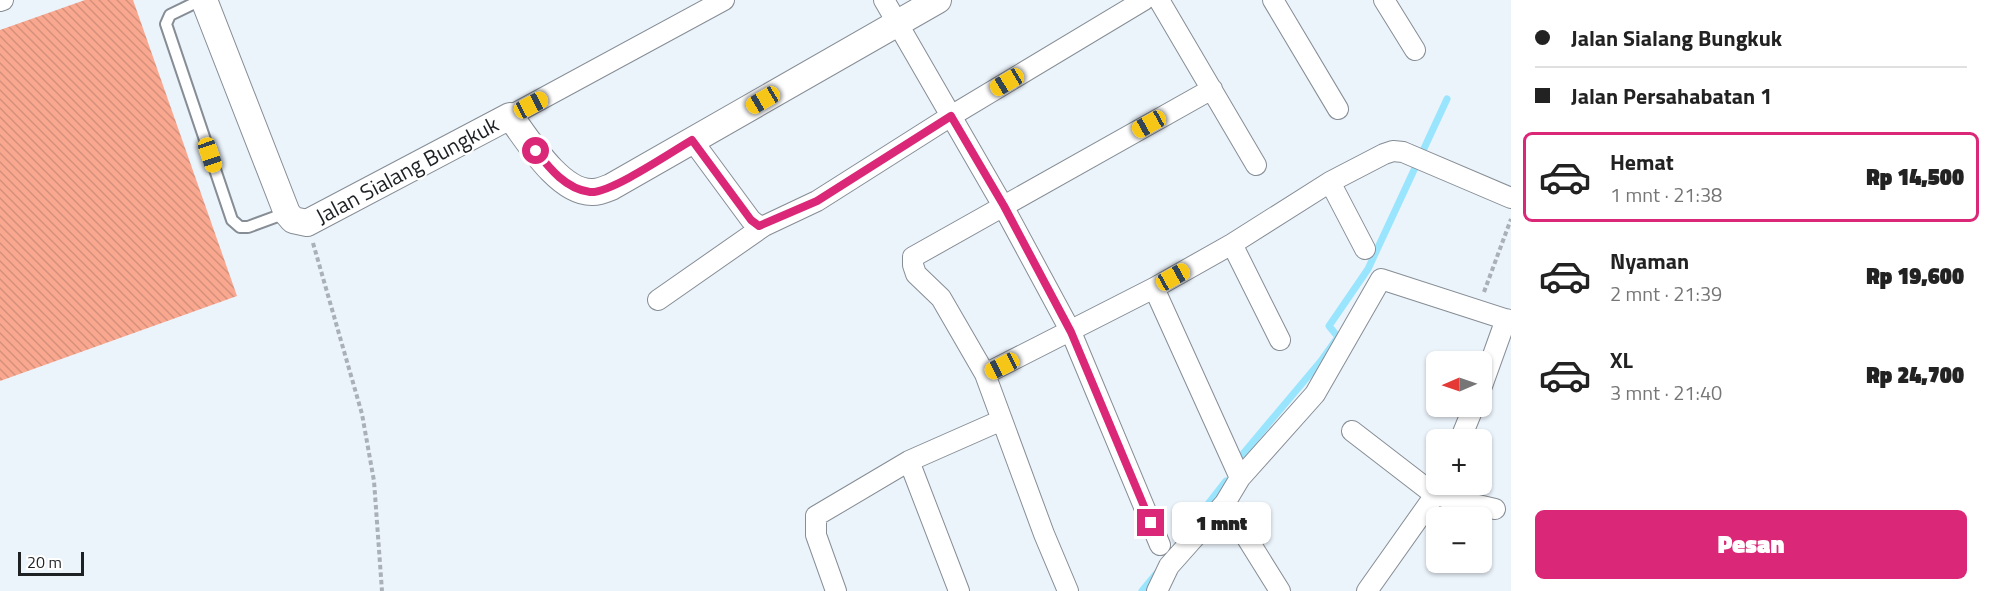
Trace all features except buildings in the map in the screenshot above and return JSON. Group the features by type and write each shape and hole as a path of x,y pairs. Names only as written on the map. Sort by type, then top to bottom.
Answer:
{"street":[{"name":"Jalan Sialang Bungkuk","path":"202,0 297,218 510,116 550,169 569,185 592,192 611,187 938,0"},
{"path":"510,116 724,0"},
{"path":"884,0 1004,206 1071,332 1160,545"},
{"path":"658,300 764,226 817,201 951,116 1144,0"},
{"path":"1159,0 1256,165"},
{"path":"1273,0 1338,110"},
{"path":"1384,0 1415,50"},
{"path":"1068,591 1044,534 985,374 941,298 916,274 913,257 1212,89"},
{"path":"692,140 751,220 759,226 764,226"},
{"path":"985,374 1154,288 1232,244 1330,182 1384,154 1403,152 1511,198"},
{"path":"1330,182 1365,249"},
{"path":"1232,244 1280,340"},
{"path":"1160,590 1169,566 1225,503 1240,478 1315,394 1381,279 1509,320 1492,362"},
{"path":"1154,288 1240,478"},
{"path":"836,591 816,535 816,516 909,461 1002,420"},
{"path":"1352,431 1426,482"},
{"path":"909,461 959,591"},
{"path":"1367,591 1434,495"},
{"path":"1454,495 1495,508"},
{"path":"1225,503 1280,591"}],"lane":[{"path":"202,0 170,15 166,24 232,220 240,227 248,227 297,218"}],"path":[{"path":"297,218 362,414 374,481 382,591"},
{"path":"1478,309 1511,219"}],"waterway":[{"path":"1242,455 1321,361 1338,337 1329,326 1368,269 1447,99"},
{"path":"1183,536 1226,481"},
{"path":"1142,591 1156,574"}],"route":[{"path":"536,151 550,169 569,185 592,192 611,187 692,140 754,224 764,226 817,201 951,116 1004,206 1071,332 1151,523"}]}
